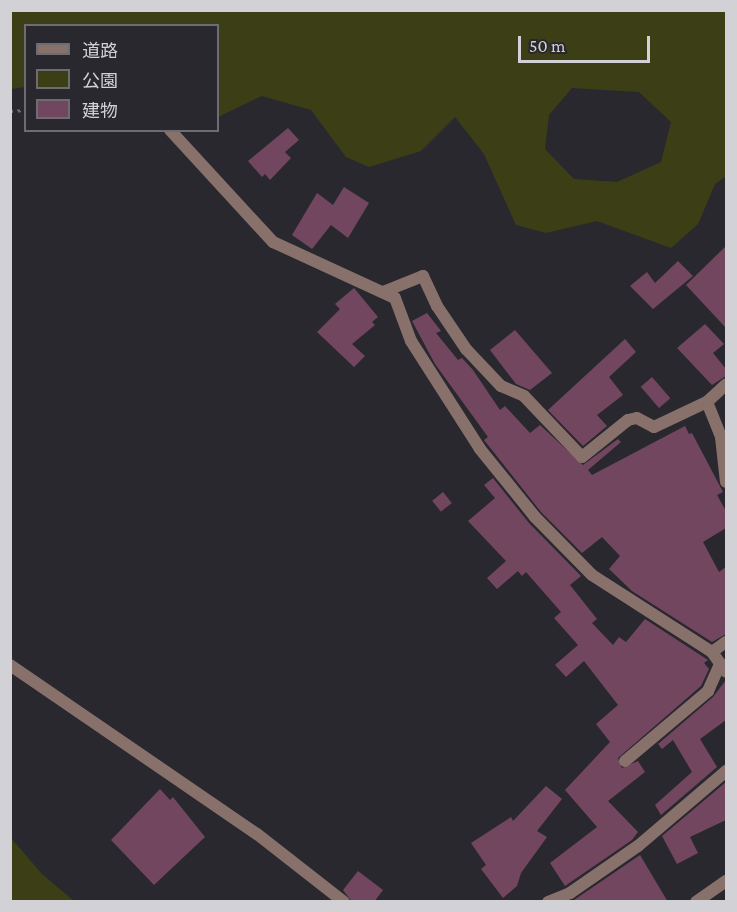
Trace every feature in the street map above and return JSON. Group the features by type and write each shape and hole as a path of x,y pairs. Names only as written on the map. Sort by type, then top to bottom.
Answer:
{"street":[{"path":"172,132 273,242 395,298 411,341 480,449 536,517 592,575 712,652 723,668 708,691 625,761"},
{"path":"383,292 423,276 437,306 466,349 501,386 524,396 582,457 628,420 637,418 654,427 707,402 726,384"},
{"path":"707,402 721,437 726,482"},
{"path":"712,652 726,642"},
{"path":"10,665 257,834 344,902"},
{"path":"548,902 570,893 638,846 726,771"},
{"path":"696,902 726,881"}],"green space":[{"path":"10,11 726,11 726,176 715,184 698,224 671,248 597,221 546,233 516,225 484,154 455,117 421,151 369,167 346,157 311,110 262,96 219,117 219,24 24,24 24,87 11,89","holes":["572,88 639,92 671,122 661,162 617,182 574,179 545,149 549,115"]},
{"path":"11,838 42,874 74,901 11,901"}],"building":[{"path":"288,128 299,140 285,152 291,158 270,180 265,174 262,177 248,161"},
{"path":"344,187 369,203 348,238 331,225 312,249 292,235 317,193 333,205"},
{"path":"726,246 726,328 686,285"},
{"path":"678,261 693,276 653,309 630,286 647,272 655,283"},
{"path":"354,288 378,317 372,322 375,325 352,344 365,356 354,367 317,332 340,309 335,304"},
{"path":"427,313 441,331 436,333 458,360 462,358 473,370 500,410 505,406 530,433 540,425 583,465 618,439 621,442 588,470 592,475 685,426 689,434 692,433 723,492 717,495 726,511 726,528 703,542 719,572 726,567 726,634 712,642 632,591 609,569 620,556 602,537 582,553 541,512 484,440 488,437 435,364 412,321"},
{"path":"705,324 724,344 713,353 726,369 726,376 712,385 677,348"},
{"path":"515,330 552,373 530,390 516,384 490,350"},
{"path":"625,339 636,352 609,377 623,395 597,415 607,426 583,446 548,410"},
{"path":"652,377 670,398 659,408 641,387"},
{"path":"493,478 529,523 581,576 570,585 597,619 592,623 613,645 619,637 626,642 645,619 708,660 704,663 709,669 701,686 618,758 622,768 638,761 645,772 608,801 638,832 632,840 565,886 550,863 597,827 565,790 610,742 596,724 618,705 584,661 566,677 555,665 578,645 554,618 561,612 526,572 522,576 518,571 497,589 487,578 506,561 468,521 495,498 484,485"},
{"path":"443,492 452,503 441,512 432,501"},
{"path":"726,680 726,720 700,739 717,767 661,815 655,805 692,772 673,740 662,749 658,744 713,697"},
{"path":"726,782 726,820 690,837 698,853 677,864 662,836"},
{"path":"546,786 562,799 537,831 547,837 521,873 517,886 503,898 481,869 486,865 471,843 511,817 513,821"},
{"path":"160,789 170,800 173,797 205,837 154,885 111,840"},
{"path":"640,855 668,902 575,902 574,900"},
{"path":"358,871 383,890 374,902 352,902 343,890"}]}
